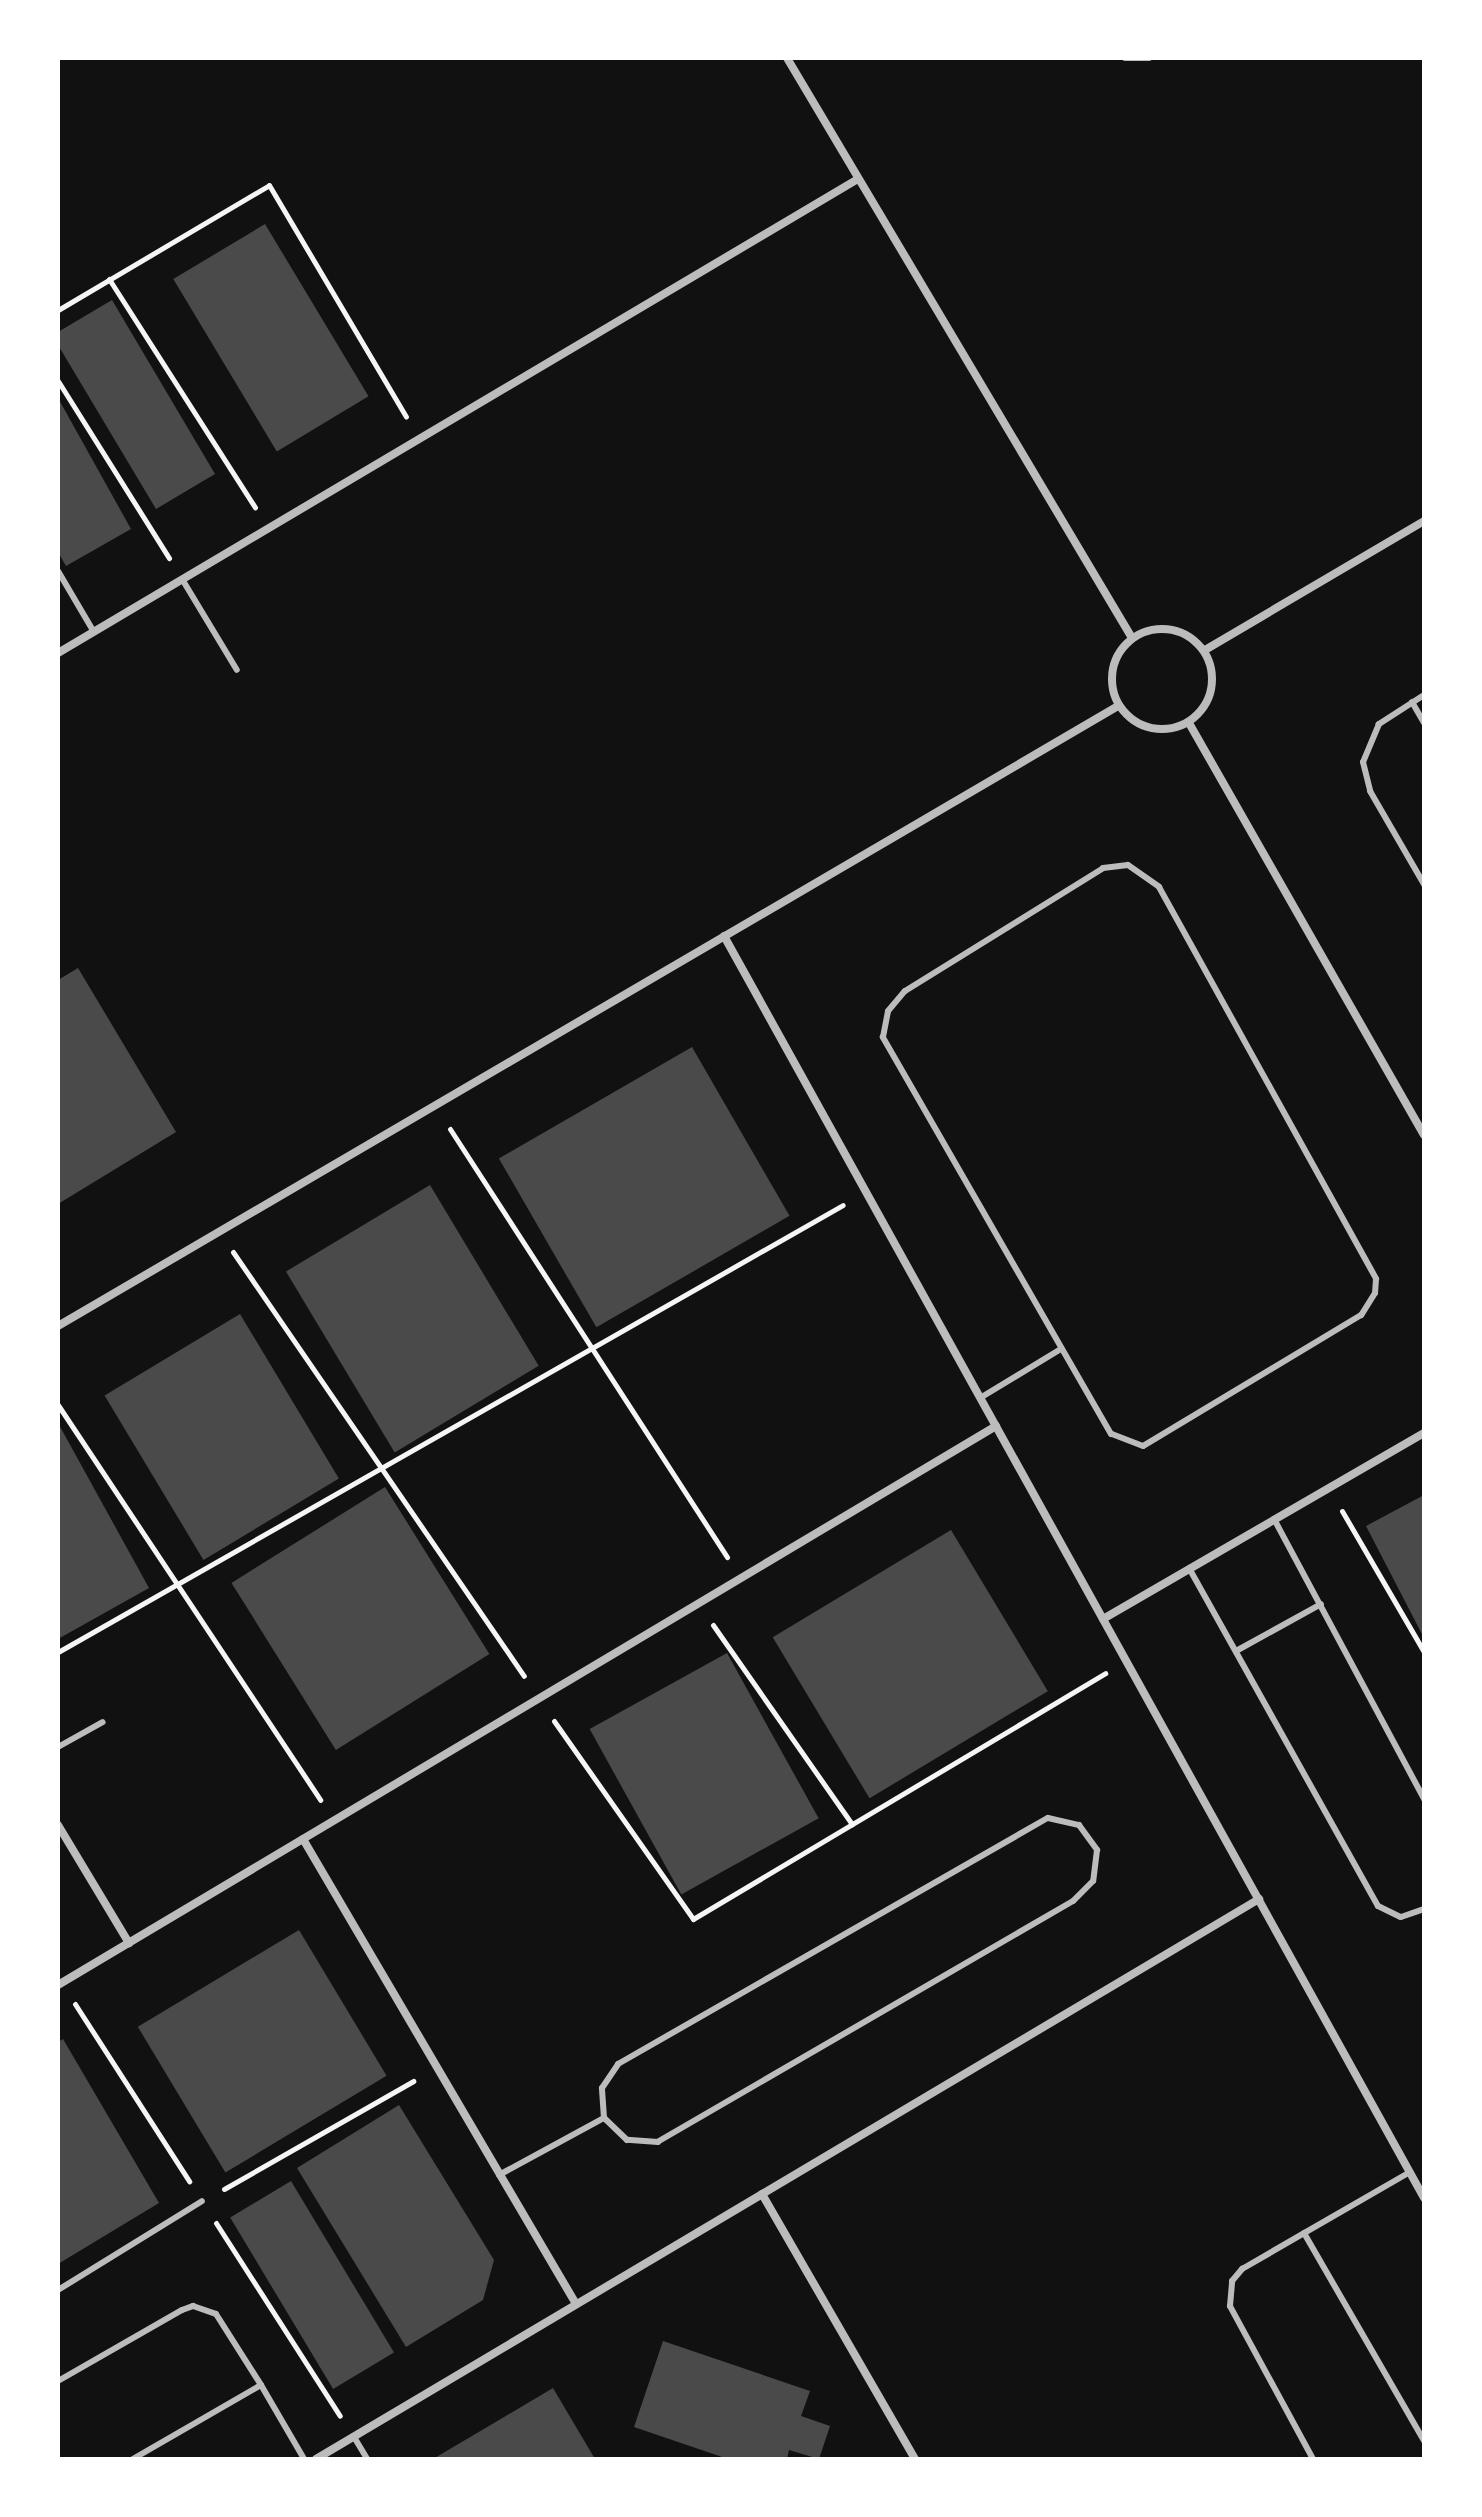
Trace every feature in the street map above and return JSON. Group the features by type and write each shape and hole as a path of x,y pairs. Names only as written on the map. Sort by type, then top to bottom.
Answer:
{"street":[{"path":"787,58 1132,638"},
{"path":"58,653 858,179"},
{"path":"1205,650 1424,521"},
{"path":"1157,628 1184,632 1205,650 1214,676 1208,703 1189,723 1150,729 1132,721 1118,706 1111,682 1116,657 1132,638 1157,628"},
{"path":"58,1326 1118,706"},
{"path":"1189,723 1424,1135"},
{"path":"724,936 1424,2198"},
{"path":"58,1985 996,1426"},
{"path":"1103,1619 1424,1433"},
{"path":"58,1825 129,1943"},
{"path":"303,1839 576,2304"},
{"path":"316,2459 1259,1899"},
{"path":"762,2194 915,2459"}],"lane":[{"path":"1125,58 1149,58"},
{"path":"58,571 94,632"},
{"path":"182,579 237,670"},
{"path":"1424,695 1379,724 1363,762 1370,791 1424,884"},
{"path":"1412,702 1424,723"},
{"path":"1128,865 1159,887 1371,1266 1375,1293 1361,1315 1143,1446 1111,1434 1061,1349 885,1049 884,1024 905,991 1103,868 1128,865"},
{"path":"980,1398 1061,1349"},
{"path":"1274,1519 1424,1799"},
{"path":"1189,1568 1378,1906 1401,1917 1424,1909"},
{"path":"1236,1651 1321,1604"},
{"path":"58,1747 103,1722"},
{"path":"1064,1819 1090,1836 1098,1866 1093,1881 1073,1901 658,2142 627,2140 604,2118 602,2088 618,2064 1033,1824 1064,1819"},
{"path":"499,2175 604,2118"},
{"path":"1313,2459 1229,2296 1242,2269 1410,2172"},
{"path":"58,2290 202,2201"},
{"path":"1304,2233 1424,2441"},
{"path":"58,2381 193,2306 216,2314 225,2323 304,2459"},
{"path":"133,2459 261,2385"},
{"path":"354,2437 367,2459"}],"path":[{"path":"58,310 269,185 419,439"},
{"path":"109,279 269,529"},
{"path":"58,381 182,579"},
{"path":"434,1105 740,1578"},
{"path":"58,1652 866,1192"},
{"path":"58,1405 334,1821"},
{"path":"1328,1488 1424,1652"},
{"path":"698,1603 852,1824"},
{"path":"202,2201 437,2068"}],"building":[{"path":"265,224 369,396 277,451 173,279"},
{"path":"112,300 215,474 156,509 58,345 58,332"},
{"path":"58,398 131,529 66,566 58,552"},
{"path":"78,968 176,1132 58,1204 58,980"},
{"path":"692,1047 790,1216 596,1327 499,1158"},
{"path":"430,1185 539,1366 395,1452 286,1272"},
{"path":"240,1314 339,1479 203,1560 105,1395"},
{"path":"58,1423 149,1588 58,1639"},
{"path":"385,1487 489,1654 336,1750 232,1583"},
{"path":"1424,1495 1424,1638 1366,1526"},
{"path":"951,1530 1048,1691 870,1798 773,1637"},
{"path":"727,1653 819,1818 681,1894 590,1729"},
{"path":"299,1930 387,2076 225,2173 138,2027"},
{"path":"63,2039 159,2203 58,2264 58,2042"},
{"path":"399,2105 494,2260 483,2300 406,2347 297,2168"},
{"path":"291,2181 394,2352 333,2389 230,2218"},
{"path":"663,2341 810,2391 801,2416 830,2426 819,2459 789,2450 787,2459 728,2459 634,2427"},
{"path":"553,2388 595,2459 433,2459"}]}
